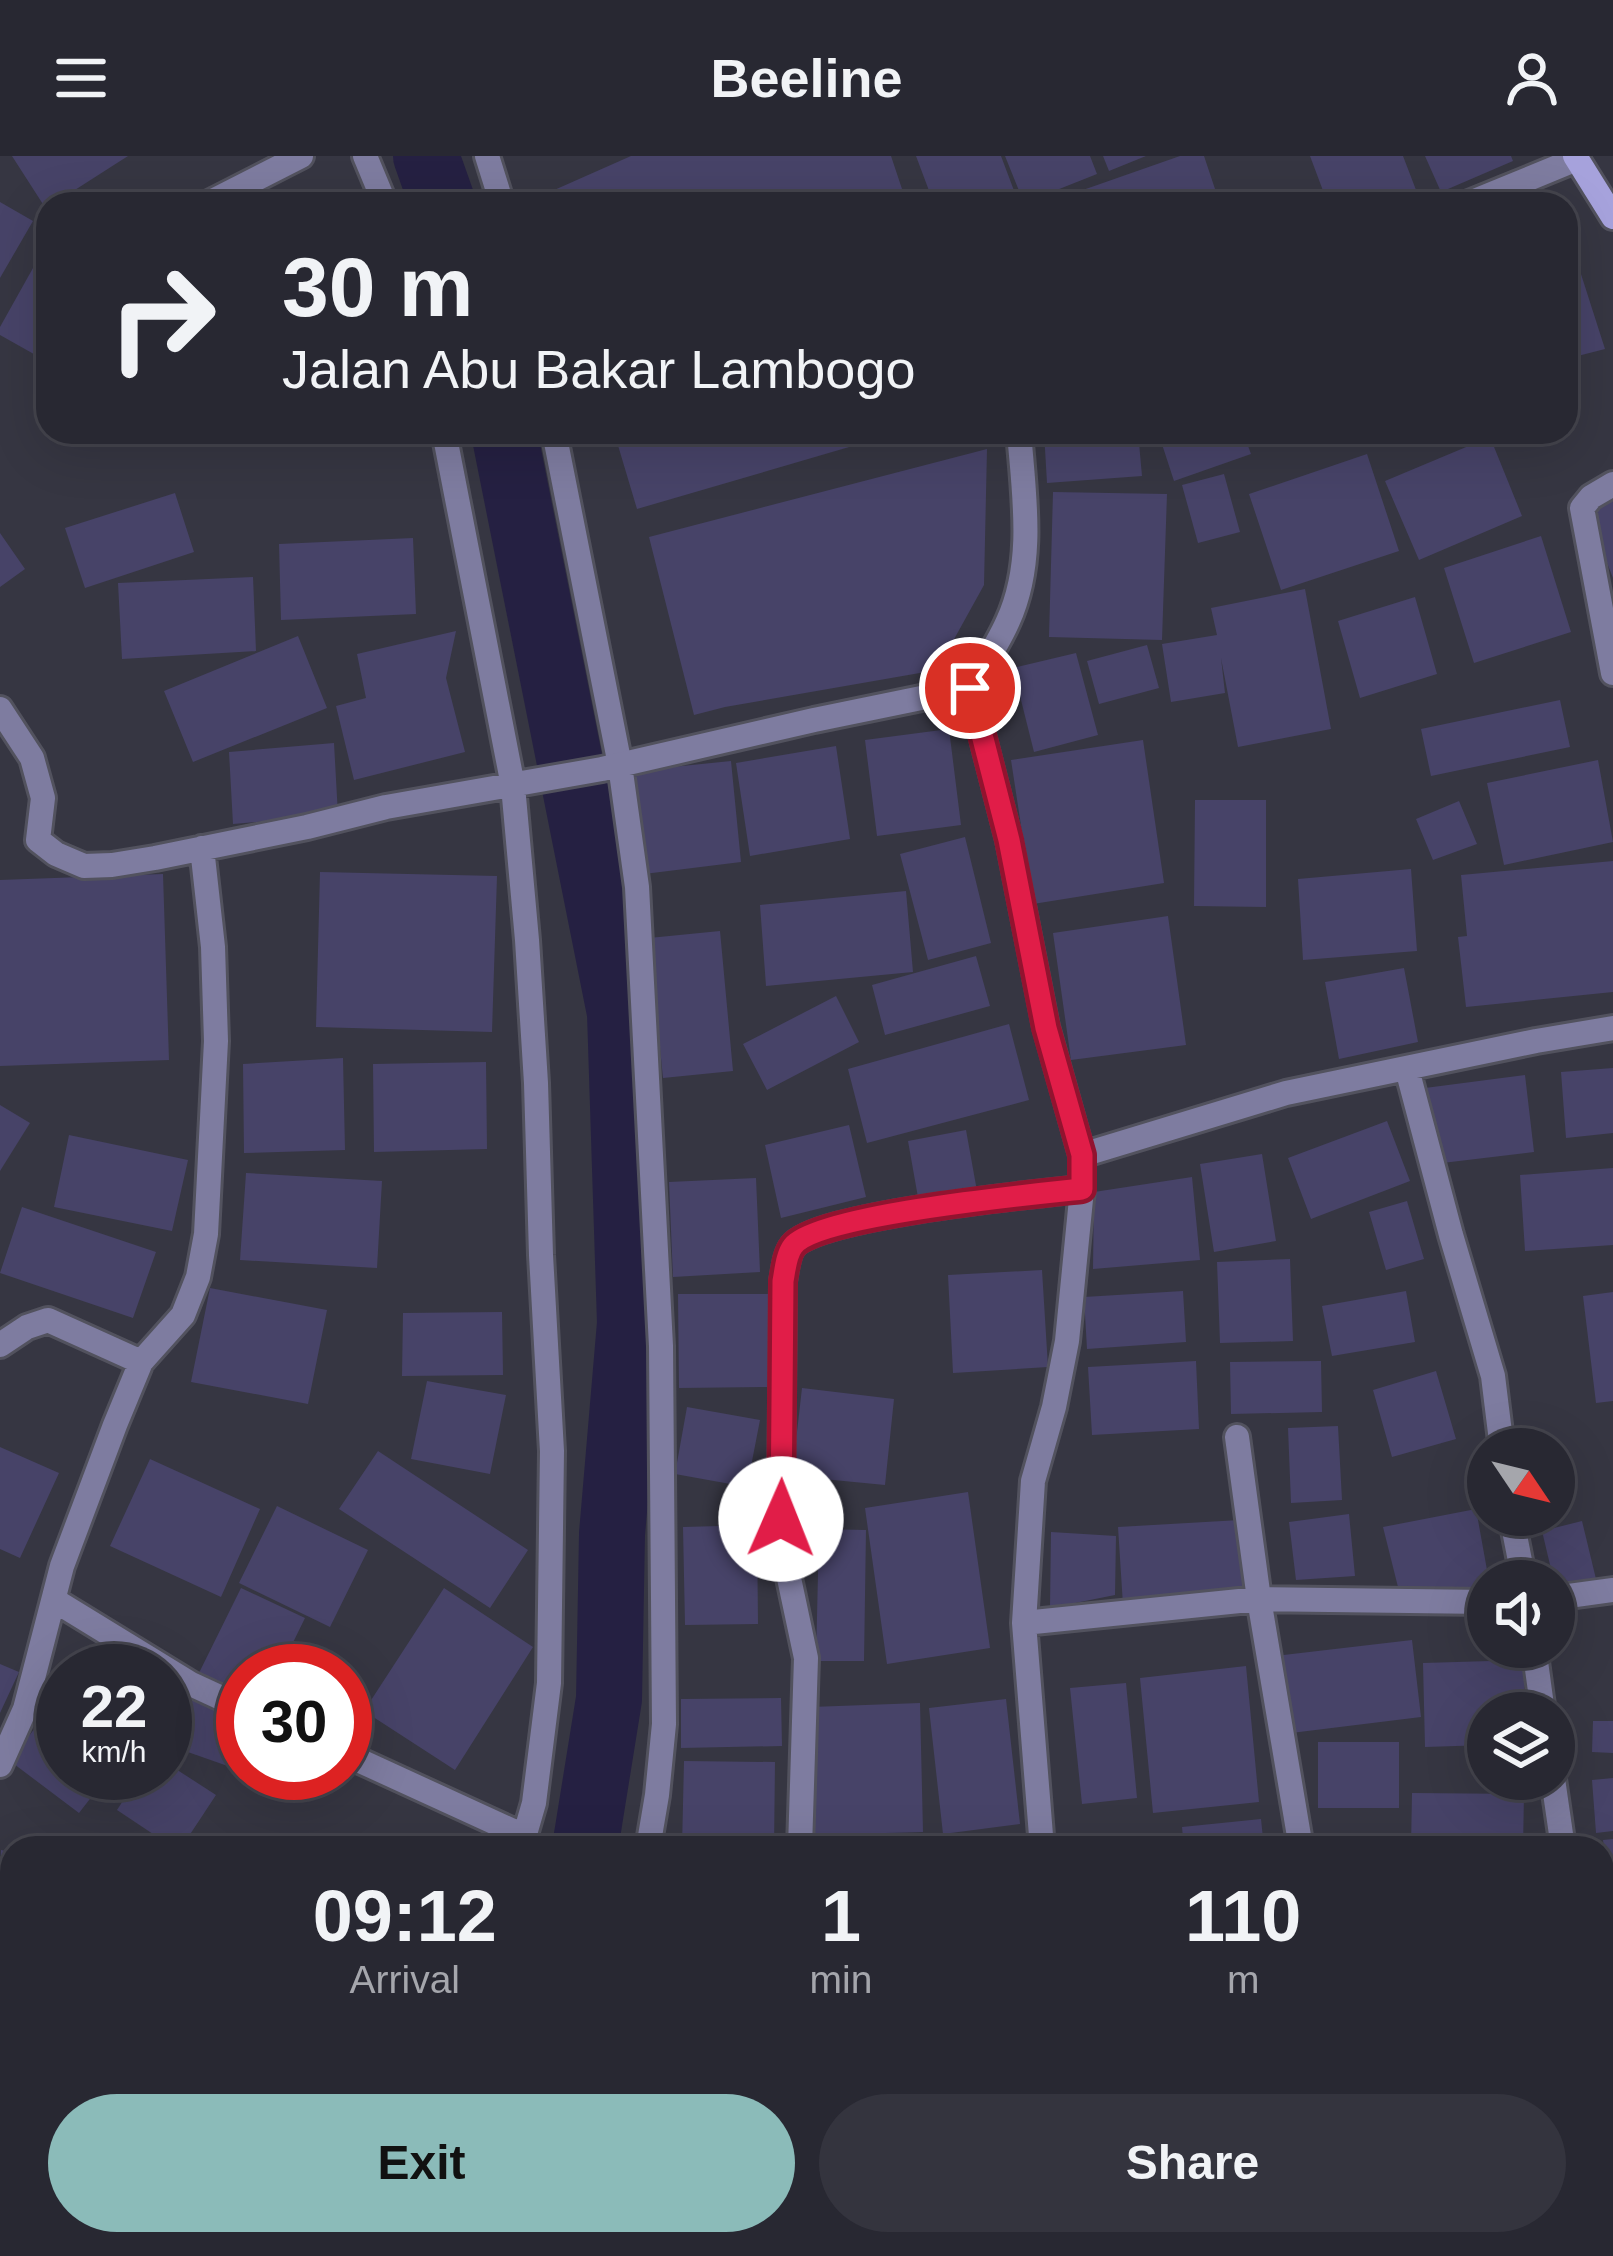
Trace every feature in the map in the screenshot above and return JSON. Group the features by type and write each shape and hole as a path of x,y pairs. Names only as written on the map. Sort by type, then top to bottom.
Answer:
{"street":[{"path":"230,192 301,156"},
{"path":"365,156 380,192"},
{"path":"487,156 498,192"},
{"path":"1495,192 1576,157 1613,217"},
{"path":"447,444 518,784 533,1035 552,1450 549,1683 525,1836"},
{"path":"556,444 611,767 637,887 661,1346 664,1724 649,1836"},
{"path":"1020,444 1026,501 1024,569 1009,620 970,688 1009,840 1046,1028 1082,1155 1067,1341 1033,1481 1024,1623 1041,1836"},
{"path":"1613,484 1582,508 1613,673"},
{"path":"0,710 32,758 43,798 38,840 56,854 96,867 386,807 611,767 970,688"},
{"path":"0,1765 25,1709 62,1566 141,1362 183,1315 198,1277 206,1234 216,1041 213,947 202,848"},
{"path":"1082,1155 1286,1094 1613,1028"},
{"path":"1407,1069 1492,1376 1499,1428"},
{"path":"800,1836 806,1658 781,1519 783,1281 788,1256 793,1245 806,1236 887,1215 1082,1189"},
{"path":"0,1345 48,1320 141,1362"},
{"path":"1237,1437 1258,1599 1299,1836"},
{"path":"1575,1595 1613,1590"},
{"path":"1024,1623 1258,1599 1467,1602"},
{"path":"54,1600 216,1696"},
{"path":"372,1767 511,1836"},
{"path":"1556,1800 1560,1836"}],"building":[{"path":"12,156 128,156 72,192 36,193"},
{"path":"631,156 891,156 903,192 550,192"},
{"path":"916,156 1001,156 1014,192 930,192"},
{"path":"1005,156 1090,156 1097,174 1052,192 1020,192"},
{"path":"1103,156 1146,156 1109,171"},
{"path":"1180,156 1204,156 1216,192 1077,192"},
{"path":"1310,156 1403,156 1417,192 1324,192"},
{"path":"1425,156 1511,156 1513,161 1441,192"},
{"path":"0,202 33,221 0,278"},
{"path":"36,270 36,355 0,335 0,327"},
{"path":"1578,272 1605,349 1578,356"},
{"path":"618,444 859,444 637,509"},
{"path":"1045,444 1139,444 1142,476 1047,483"},
{"path":"1162,444 1247,444 1251,454 1174,481"},
{"path":"1473,444 1493,444 1522,516 1419,560 1385,481"},
{"path":"987,449 984,585 937,670 694,715 649,537"},
{"path":"1367,454 1399,551 1281,590 1249,494"},
{"path":"1224,474 1240,532 1198,543 1182,485"},
{"path":"1053,492 1167,494 1162,640 1049,637"},
{"path":"175,493 194,552 85,588 65,528"},
{"path":"1613,500 1613,578 1586,510"},
{"path":"0,533 25,569 0,587"},
{"path":"1541,536 1571,632 1474,663 1444,568"},
{"path":"413,538 416,614 281,620 279,544"},
{"path":"253,577 256,651 122,659 118,583"},
{"path":"1305,589 1331,729 1238,747 1221,658 1225,693 1171,702 1162,644 1217,635 1211,608"},
{"path":"1415,597 1437,674 1360,698 1338,621"},
{"path":"456,631 446,678 465,752 354,780 336,706 366,698 357,654"},
{"path":"298,636 327,708 193,762 164,691"},
{"path":"1147,645 1159,688 1099,704 1087,661"},
{"path":"1076,653 1098,735 1034,752 1013,668"},
{"path":"1560,700 1570,747 1431,776 1421,729"},
{"path":"949,729 961,825 877,836 865,740"},
{"path":"1143,740 1164,883 1033,904 1011,760"},
{"path":"334,743 338,815 233,824 229,752"},
{"path":"836,746 850,839 750,856 736,763"},
{"path":"1598,760 1613,842 1504,865 1487,783"},
{"path":"731,761 741,862 644,874 633,771"},
{"path":"1195,800 1266,800 1266,907 1194,906"},
{"path":"1459,801 1477,844 1433,860 1416,819"},
{"path":"965,837 991,943 928,960 900,854"},
{"path":"1613,861 1613,992 1466,1007 1458,937 1467,936 1461,875"},
{"path":"1411,869 1417,951 1303,960 1298,879"},
{"path":"320,872 497,876 492,1032 316,1027"},
{"path":"163,874 169,1060 0,1066 0,880"},
{"path":"906,891 913,972 766,986 760,905"},
{"path":"1168,916 1186,1045 1071,1060 1053,933"},
{"path":"720,931 733,1071 663,1078 649,938"},
{"path":"976,956 990,1006 885,1035 872,985"},
{"path":"1404,968 1418,1042 1339,1059 1325,982"},
{"path":"836,996 859,1042 767,1090 743,1044"},
{"path":"1009,1024 1029,1100 867,1143 848,1069"},
{"path":"343,1058 345,1150 244,1153 243,1064"},
{"path":"486,1062 487,1149 374,1152 373,1064"},
{"path":"1613,1068 1613,1133 1566,1138 1561,1072"},
{"path":"1525,1075 1534,1152 1434,1164 1425,1088"},
{"path":"0,1105 30,1123 0,1171"},
{"path":"1387,1121 1410,1181 1311,1219 1288,1158"},
{"path":"849,1125 866,1197 781,1218 765,1145"},
{"path":"966,1130 977,1191 919,1203 908,1141"},
{"path":"69,1135 188,1160 172,1231 54,1207"},
{"path":"1262,1154 1276,1241 1214,1252 1200,1164"},
{"path":"1613,1168 1613,1245 1525,1251 1520,1175"},
{"path":"246,1173 382,1181 377,1268 240,1260"},
{"path":"1192,1177 1200,1260 1093,1269 1094,1192"},
{"path":"756,1178 760,1272 673,1277 669,1182"},
{"path":"1407,1201 1424,1259 1386,1270 1369,1212"},
{"path":"22,1207 156,1252 133,1318 0,1273"},
{"path":"1290,1259 1293,1341 1220,1343 1217,1262"},
{"path":"1042,1270 1048,1367 953,1373 948,1275"},
{"path":"210,1288 327,1310 308,1404 191,1382"},
{"path":"1183,1291 1186,1342 1087,1349 1084,1297"},
{"path":"1406,1291 1415,1342 1332,1356 1322,1306"},
{"path":"1613,1292 1613,1401 1596,1403 1583,1296"},
{"path":"678,1294 768,1294 768,1387 679,1388"},
{"path":"502,1312 503,1375 402,1376 403,1313"},
{"path":"1196,1361 1199,1429 1092,1435 1088,1367"},
{"path":"1321,1361 1322,1412 1231,1414 1230,1362"},
{"path":"1436,1371 1456,1439 1392,1457 1373,1390"},
{"path":"427,1381 506,1395 490,1474 411,1459"},
{"path":"802,1388 894,1399 885,1485 792,1476"},
{"path":"687,1407 760,1420 747,1487 675,1474"},
{"path":"1338,1426 1342,1500 1291,1503 1288,1428"},
{"path":"0,1447 59,1473 20,1558 0,1549"},
{"path":"378,1451 528,1550 490,1608 339,1509"},
{"path":"150,1459 260,1509 221,1597 110,1546"},
{"path":"968,1492 990,1648 887,1664 865,1508"},
{"path":"277,1506 368,1550 330,1627 239,1583"},
{"path":"1467,1511 1467,1536 1481,1536 1485,1560 1467,1560 1467,1587 1399,1591 1383,1527"},
{"path":"1349,1514 1355,1576 1296,1580 1289,1522"},
{"path":"1240,1520 1245,1592 1123,1605 1118,1527"},
{"path":"1582,1521 1596,1579 1575,1585 1575,1560 1549,1560 1543,1536 1575,1536 1575,1523"},
{"path":"757,1525 758,1624 685,1625 683,1527"},
{"path":"819,1529 866,1530 864,1661 816,1661"},
{"path":"1051,1532 1116,1536 1115,1595 1050,1608"},
{"path":"241,1588 305,1618 292,1644 216,1644 216,1689 196,1679"},
{"path":"444,1588 533,1647 455,1770 372,1716 372,1699"},
{"path":"1412,1640 1421,1717 1283,1734 1275,1656"},
{"path":"1423,1663 1524,1668 1525,1692 1467,1692 1467,1746 1425,1747"},
{"path":"0,1664 19,1672 0,1713"},
{"path":"1246,1666 1259,1802 1153,1813 1140,1678"},
{"path":"1126,1683 1137,1798 1082,1804 1070,1688"},
{"path":"192,1696 216,1706 216,1762 192,1753"},
{"path":"781,1698 782,1746 681,1748 681,1699"},
{"path":"1006,1699 1020,1824 943,1834 929,1708"},
{"path":"920,1703 923,1832 813,1835 811,1707"},
{"path":"1593,1721 1613,1721 1613,1753 1592,1752"},
{"path":"36,1727 36,1781 10,1761"},
{"path":"1318,1742 1399,1742 1399,1808 1318,1808"},
{"path":"684,1761 775,1762 774,1836 682,1836"},
{"path":"1613,1778 1613,1831 1596,1833 1592,1780"},
{"path":"192,1779 216,1795 189,1836 156,1836 117,1810 123,1800 192,1800"},
{"path":"1412,1793 1524,1800 1523,1836 1411,1836"},
{"path":"62,1800 89,1800 79,1813"},
{"path":"1261,1819 1263,1836 1183,1836 1182,1827"}],"waterway":[{"path":"426,156 439,192"},
{"path":"506,444 620,1013 630,1323 612,1534 609,1699 587,1836"}],"route":[{"path":"781,1519 783,1281 793,1245 806,1236 887,1215 1082,1189 1082,1155 1046,1028 1009,840 970,688"}]}
